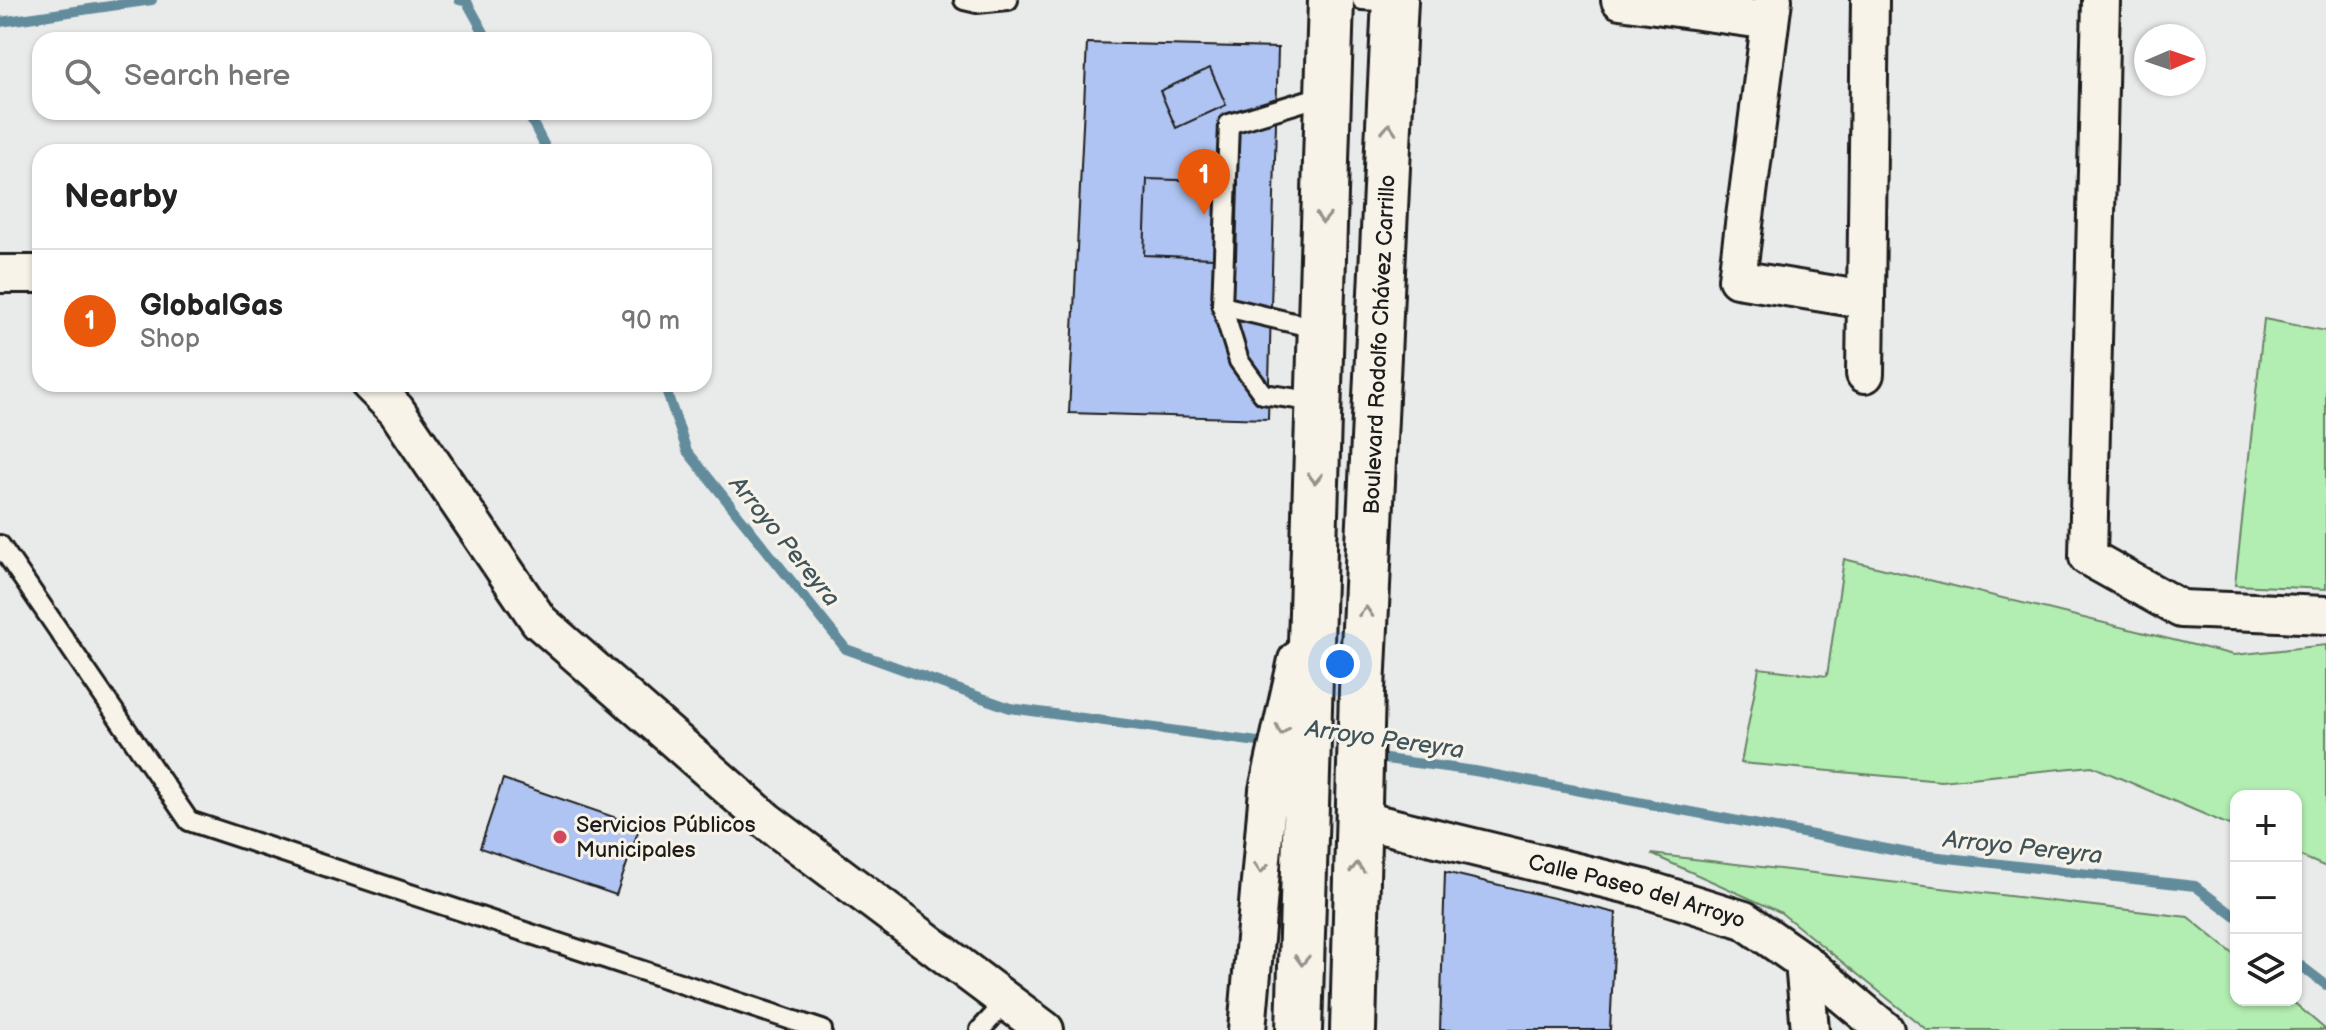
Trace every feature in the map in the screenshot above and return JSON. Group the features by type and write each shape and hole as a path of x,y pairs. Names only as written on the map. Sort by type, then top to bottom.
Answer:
{"main road":[{"path":"1299,1030 1288,794 1311,593 1331,0"},
{"name":"Boulevard Rodolfo Chávez Carrillo","path":"1358,809 1384,1"},
{"path":"1353,1030 1358,809"}],"street":[{"path":"1620,0 1772,10 1737,279 1866,300"},
{"path":"1865,374 1870,0"},
{"path":"2101,0 2088,557 2181,609 2326,615"},
{"path":"0,274 32,274"},
{"path":"378,392 396,410 539,621 767,821 1045,1030"},
{"path":"1247,1030 1288,794"},
{"name":"Calle Paseo del Arroyo","path":"1358,809 1642,888 1744,920 1804,962 1885,1030"},
{"path":"1804,962 1810,1030"}],"lane":[{"path":"964,0 977,3 1008,0"},
{"path":"1318,402 1263,394 1239,361 1222,306 1229,124 1328,94"},
{"path":"1222,306 1319,329"},
{"path":"0,545 189,821 822,1030"},
{"path":"980,1030 1006,1002"}],"green space":[{"path":"2264,319 2326,331 2326,589 2235,585"},
{"path":"1844,559 2234,655 2326,645 2326,867 2302,857 2302,790 2230,790 2230,825 2092,766 1941,781 1741,763 1759,668 1827,676"},
{"path":"1651,854 2188,917 2230,951 2230,1006 2298,1006 2326,1030 1927,1030 1780,912"}],"building":[{"path":"1087,43 1278,48 1268,419 1069,413"},
{"path":"1210,68 1226,105 1176,128 1160,91"},
{"path":"1147,179 1238,182 1236,259 1144,255"},
{"name":"Servicios Públicos Municipales","path":"503,779 640,826 616,895 480,848"},
{"path":"1445,872 1616,913 1610,1030 1440,1030"}],"waterway":[{"name":"Arroyo Pereyra","path":"0,22 152,0"},
{"name":"Arroyo Pereyra","path":"459,0 467,2 484,32"},
{"name":"Arroyo Pereyra","path":"531,120 544,144"},
{"name":"Arroyo Pereyra","path":"667,392 687,451 846,649 1010,708 1272,744"},
{"name":"Arroyo Pereyra","path":"1371,757 1475,771 1913,854 2195,886 2230,912"},
{"name":"Arroyo Pereyra","path":"2302,967 2326,985"}],"place":[{"name":"GlobalGas","path":"1204,215"},
{"name":"Servicios Públicos Municipales","path":"560,837"}]}
